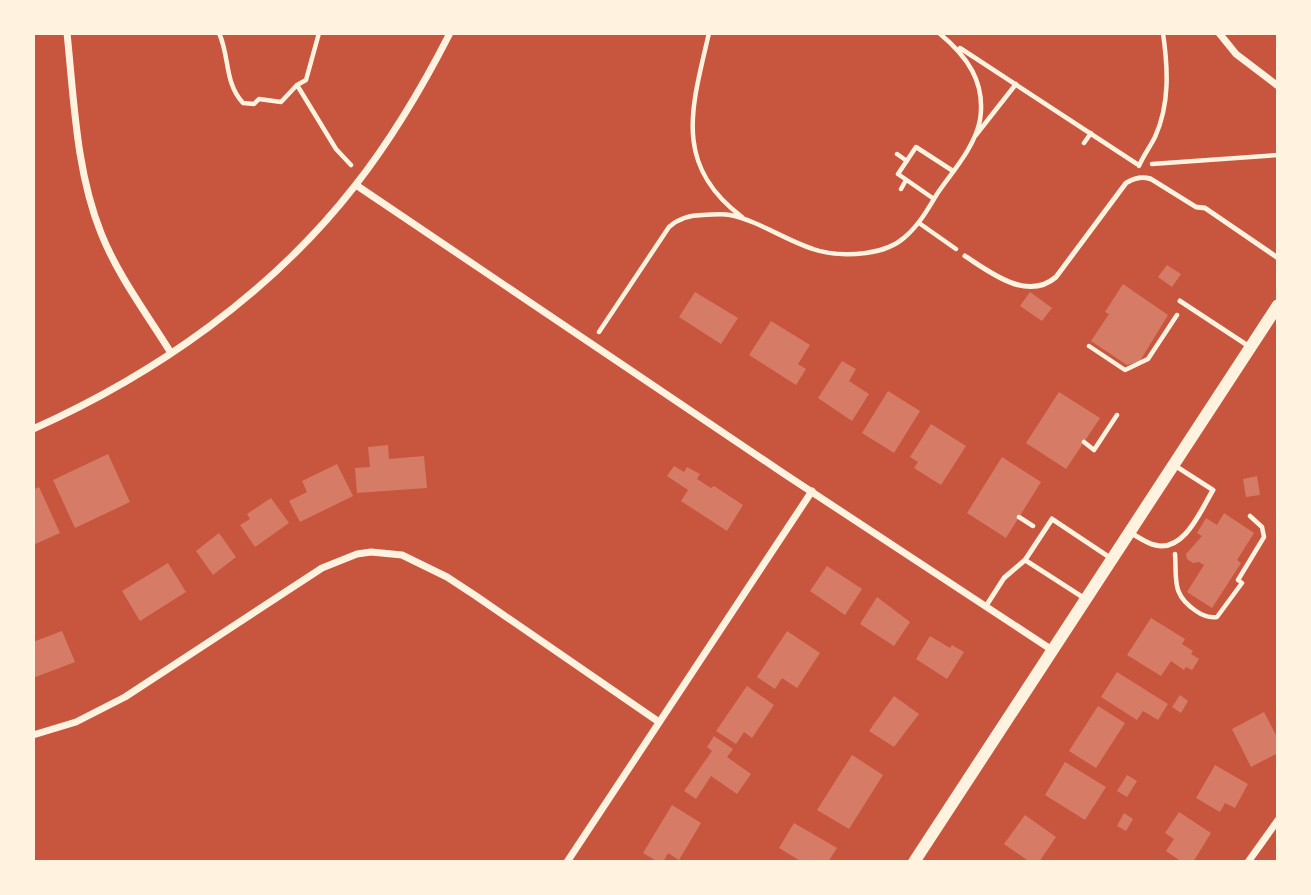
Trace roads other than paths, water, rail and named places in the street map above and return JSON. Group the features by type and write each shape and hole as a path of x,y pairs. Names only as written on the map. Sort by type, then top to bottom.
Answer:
{"street":[{"path":"67,33 80,139 94,213 109,251 171,353"},
{"path":"33,429 96,398 171,353 228,313 267,280 313,235 356,185 410,104 450,33"},
{"path":"1219,33 1236,54 1278,86"},
{"path":"356,185 1052,650"},
{"path":"914,862 1278,305"},
{"path":"567,862 812,491"},
{"path":"33,735 76,722 125,697 322,568 340,559 371,551 402,555 447,577 659,722"},
{"path":"1248,862 1278,820"}],"lane":[{"path":"965,256 1013,284 1038,286 1048,283 1056,277 1126,183 1143,177 1151,179 1196,207 1205,208 1278,258"},
{"path":"1182,302 1250,347"},
{"path":"1129,532 1156,546 1174,543 1186,533 1213,490 1174,464"},
{"path":"986,606 1004,578 1025,560 1052,519 1112,559"},
{"path":"1025,560 1086,598"}]}
